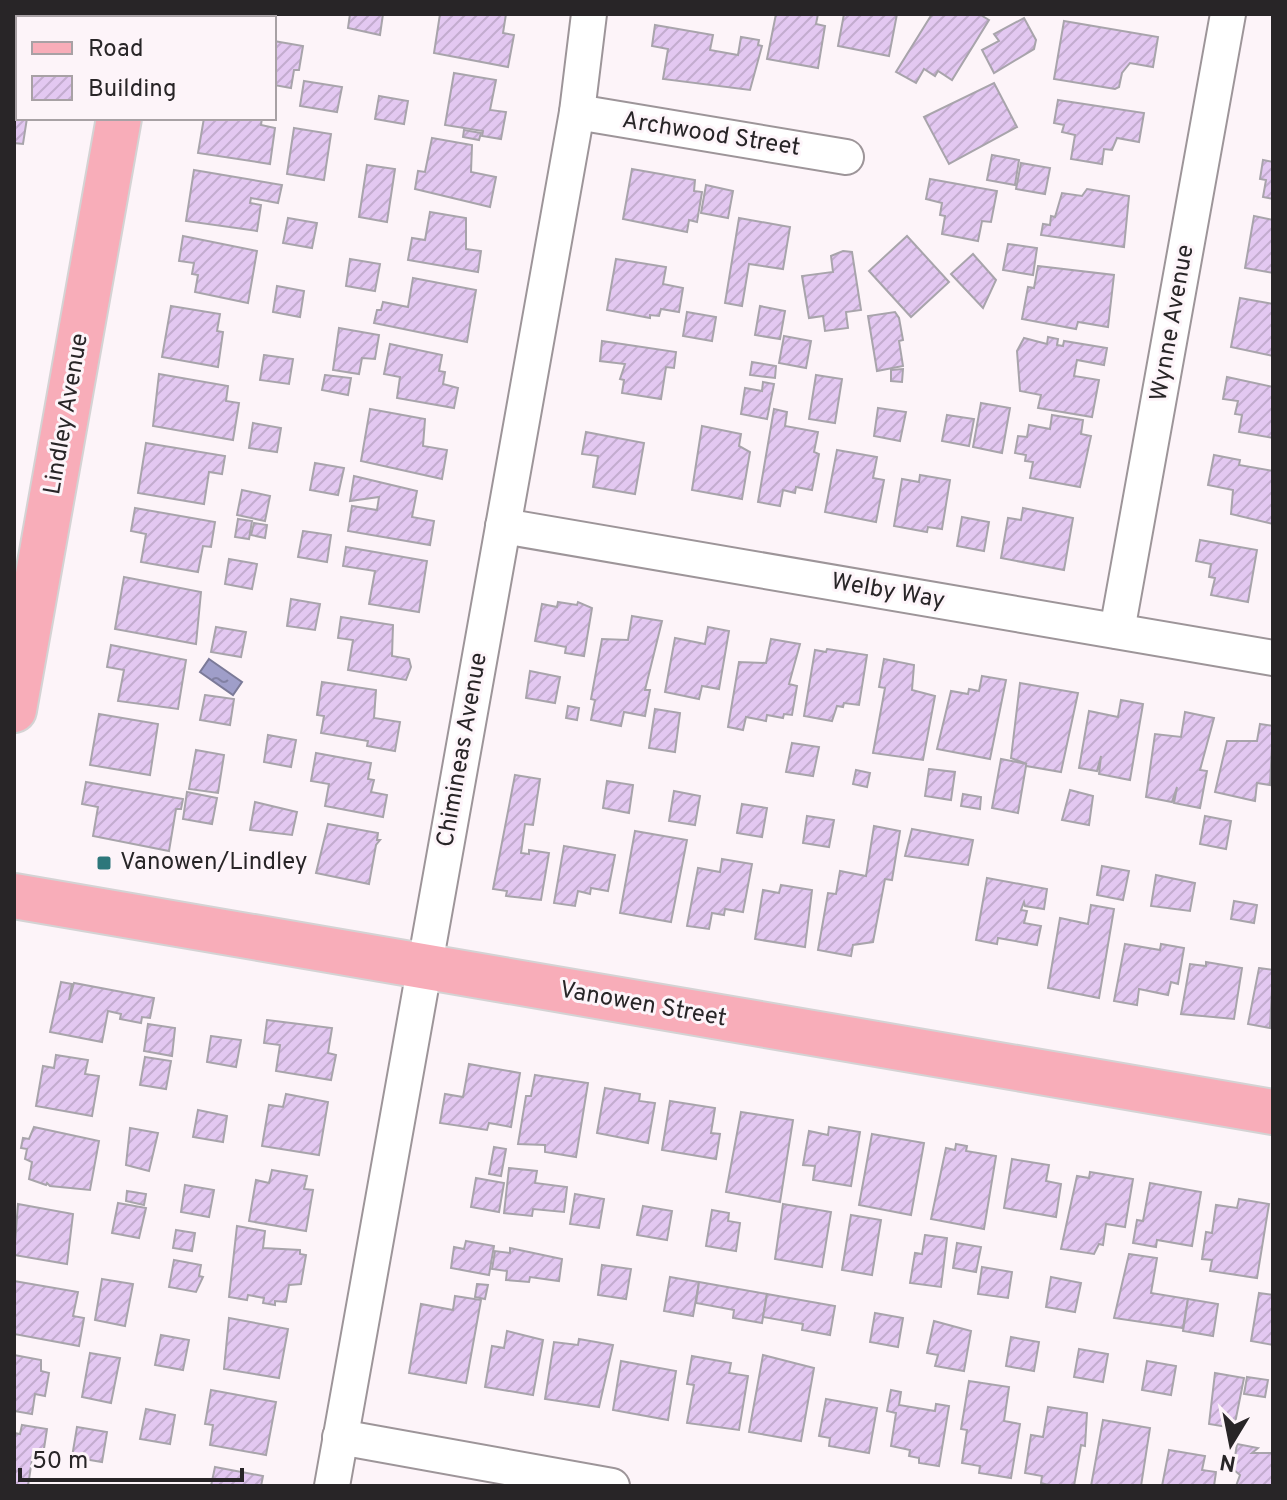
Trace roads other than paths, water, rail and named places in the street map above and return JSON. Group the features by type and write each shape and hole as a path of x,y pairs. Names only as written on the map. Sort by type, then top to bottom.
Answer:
{"main road":[{"name":"Lindley Avenue","path":"14,710 119,120"},
{"name":"Vanowen Street","path":"14,896 1273,1112"}],"street":[{"name":"Chimineas Avenue","path":"332,1486 577,112 589,14"},
{"name":"Wynne Avenue","path":"1117,631 1228,14"},
{"name":"Archwood Street","path":"577,112 846,157"},
{"name":"Welby Way","path":"503,526 1273,658"},
{"path":"340,1437 612,1486"}],"water":[{"path":"209,659 242,682 233,695 200,672"}],"place":[{"name":"Vanowen/Lindley","path":"104,863"}]}
